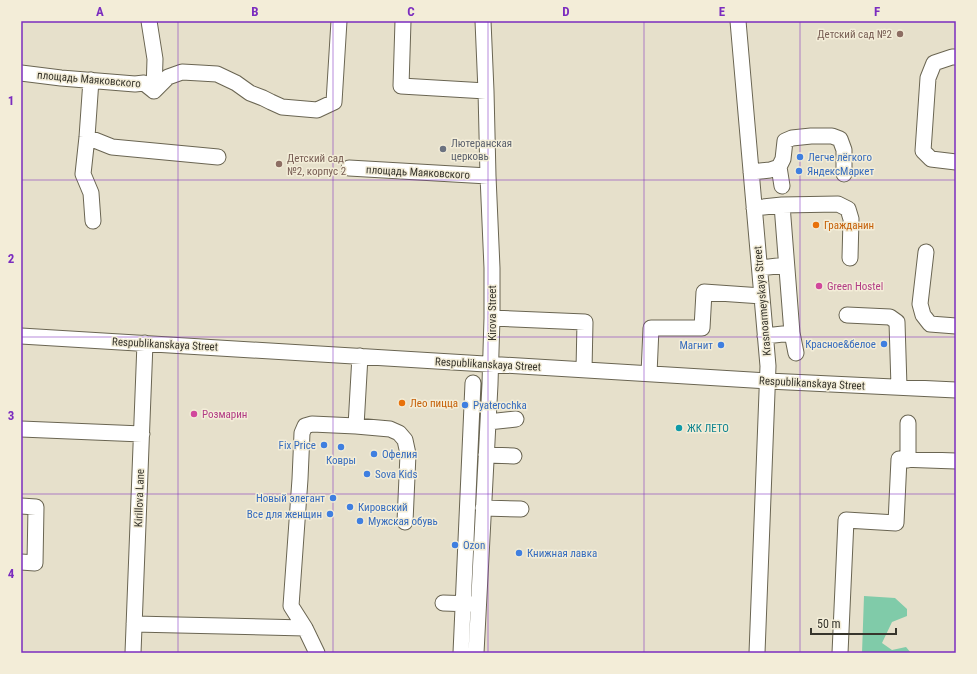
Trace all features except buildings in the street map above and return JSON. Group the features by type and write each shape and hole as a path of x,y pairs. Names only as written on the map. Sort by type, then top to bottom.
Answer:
{"street":[{"path":"149,21 154,59 154,92"},
{"path":"154,92 168,77 182,72 217,74 236,83 250,93 282,107 317,110 334,102 339,21"},
{"path":"403,21 401,86 486,91"},
{"name":"Kirova Street","path":"476,653 492,318 492,268 483,21"},
{"name":"Krasnoarmeyskaya Street","path":"738,21 768,366 757,653"},
{"path":"956,57 934,63 928,78 923,152 931,159 956,162"},
{"name":"площадь Маяковского","path":"21,72 61,78 135,84 144,83 154,92"},
{"path":"91,80 87,137 82,174 91,193 93,221"},
{"path":"782,186 779,167 783,159 785,141 792,138 832,136 840,139 844,150 844,174"},
{"path":"87,137 112,148 218,157"},
{"path":"751,172 770,170 779,167"},
{"name":"площадь Маяковского","path":"349,168 488,176"},
{"path":"754,208 782,205 838,204 848,209 851,219 850,258"},
{"path":"782,205 792,333 796,353"},
{"path":"926,252 920,304 923,315 930,324 956,326"},
{"path":"760,268 786,265"},
{"path":"649,374 651,328 702,328 704,292 762,296"},
{"path":"847,315 890,317 897,322 899,387"},
{"path":"492,318 585,322 584,370"},
{"path":"766,336 792,333"},
{"name":"Respublikanskaya Street","path":"21,336 768,381 956,390"},
{"name":"Kirillova Lane","path":"133,653 145,343"},
{"path":"356,426 360,356"},
{"path":"461,653 473,383"},
{"path":"488,422 516,420"},
{"path":"908,423 908,460"},
{"path":"316,653 305,628 291,606 302,433 305,426 312,424 356,426 374,424 399,433 405,440 408,454 405,522"},
{"path":"21,429 142,434"},
{"path":"486,455 514,456"},
{"path":"840,653 846,520 896,523 899,459 956,461"},
{"path":"21,506 36,507 35,563 21,562"},
{"path":"484,508 521,509"},
{"path":"443,603 478,604"},
{"path":"134,624 305,628"}],"green space":[{"path":"864,596 895,598 907,609 907,616 892,622 882,643 892,650 906,647 911,653 862,653"}],"place":[{"name":"Детский сад №2","path":"900,34"},
{"name":"Лютеранская церковь","path":"443,149"},
{"name":"Легче лёгкого","path":"800,157"},
{"name":"Детский сад №2, корпус 2","path":"279,164"},
{"name":"ЯндексМаркет","path":"799,171"},
{"name":"Гражданин","path":"816,225"},
{"name":"Green Hostel","path":"819,286"},
{"name":"Красное&белое","path":"884,344"},
{"name":"Магнит","path":"721,345"},
{"name":"Лео пицца","path":"402,403"},
{"name":"Pyaterochka","path":"465,405"},
{"name":"Розмарин","path":"194,414"},
{"name":"ЖК ЛЕТО","path":"679,428"},
{"name":"Fix Price","path":"324,445"},
{"name":"Ковры","path":"341,447"},
{"name":"Офелия","path":"374,454"},
{"name":"Sova Kids","path":"367,474"},
{"name":"Новый элегант","path":"333,498"},
{"name":"Кировский","path":"350,507"},
{"name":"Все для женщин","path":"330,514"},
{"name":"Мужская обувь","path":"360,521"},
{"name":"Ozon","path":"455,545"},
{"name":"Книжная лавка","path":"519,553"}]}
